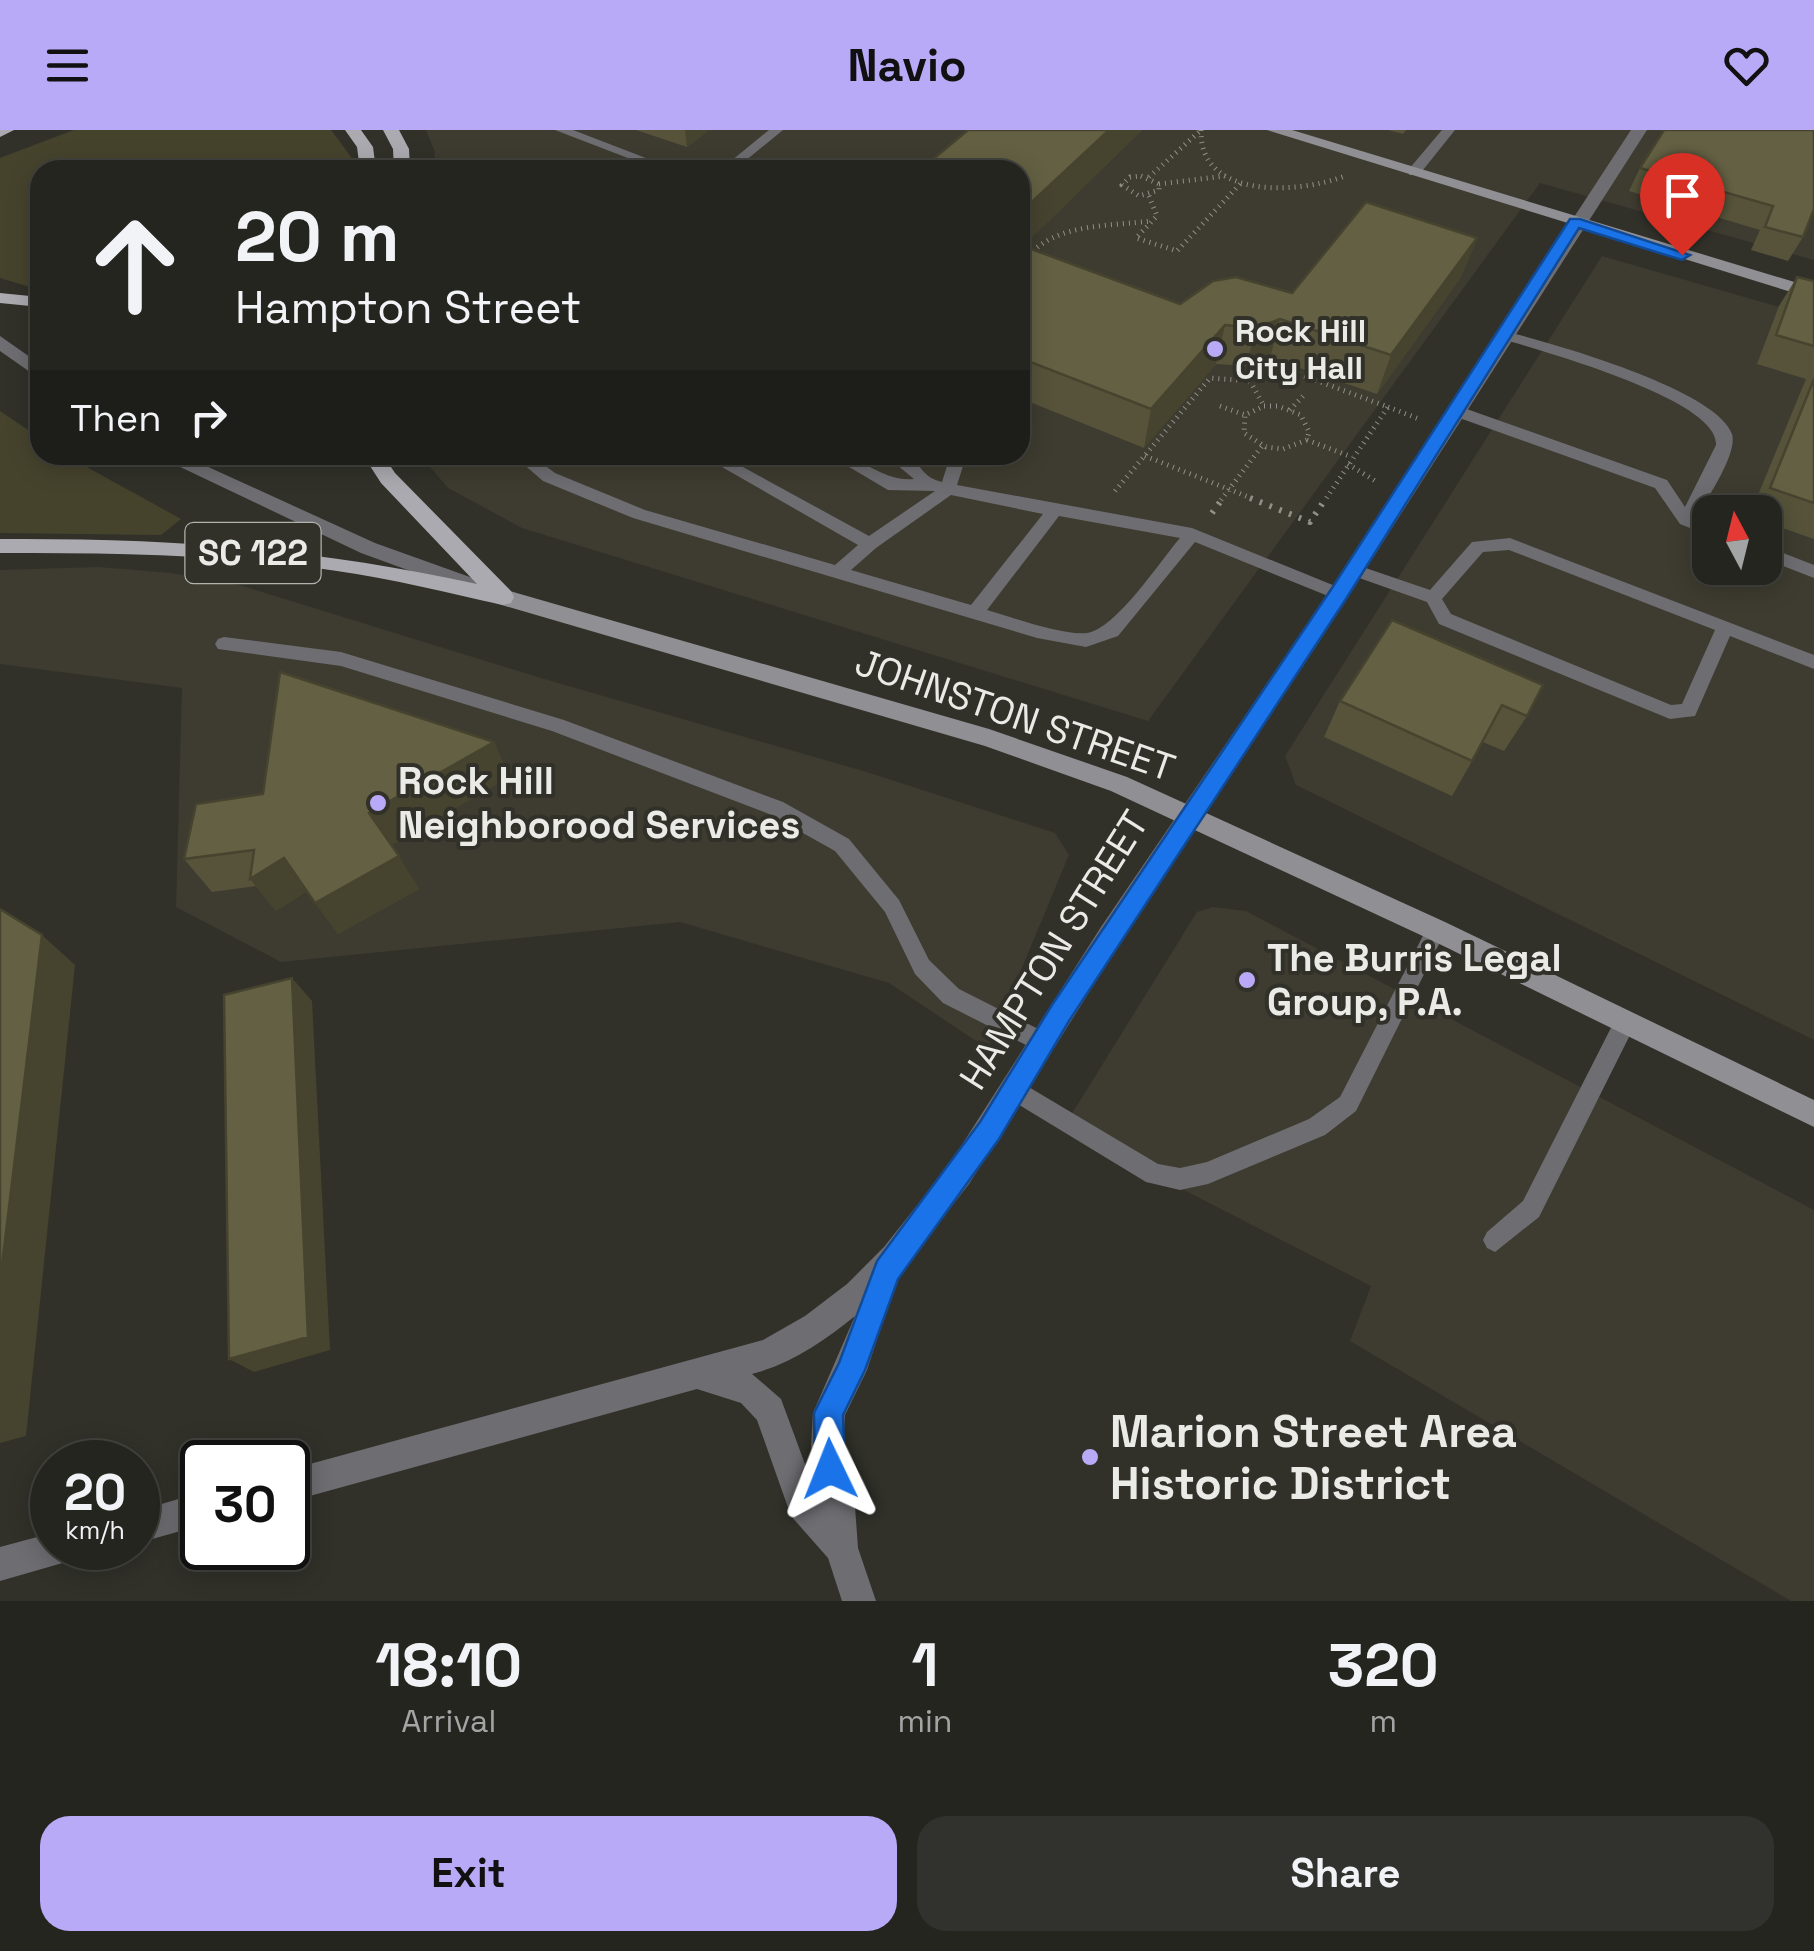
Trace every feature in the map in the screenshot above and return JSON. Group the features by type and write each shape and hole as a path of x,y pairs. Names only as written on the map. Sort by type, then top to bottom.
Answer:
{"main road":[{"path":"390,130 401,149 402,160"},
{"path":"1275,130 1814,294"},
{"path":"353,131 366,147 367,160"},
{"path":"0,298 30,301"},
{"path":"379,465 502,597"},
{"name":"SC 122","path":"0,546 128,546 260,554 319,560 502,597"},
{"name":"JOHNSTON STREET","path":"502,597 989,738 1119,784 1436,930 1814,1114"}],"street":[{"name":"HAMPTON STREET","path":"310,1480 769,1354 808,1336 843,1312 887,1271 990,1130 1042,1042 1339,594 1575,222 1640,130"},
{"path":"0,342 30,365"},
{"name":"JOHNSTON STREET","path":"187,465 368,548 502,597"},
{"path":"860,1601 841,1548 838,1493 827,1446 829,1413 851,1370 887,1271"},
{"path":"706,1373 709,1380 750,1389 770,1410 803,1504 841,1548"},
{"path":"0,1564 30,1556"}],"lane":[{"path":"560,130 643,160"},
{"path":"739,160 777,130"},
{"path":"1414,172 1449,130"},
{"path":"1504,335 1676,394 1705,408 1725,432 1724,447 1686,520"},
{"path":"1456,411 1660,484 1686,520 1692,522"},
{"path":"533,465 549,478 639,514 1037,631 1086,640 1112,631 1192,534"},
{"path":"727,465 870,544"},
{"path":"855,465 894,486 926,483 1192,534 1339,594"},
{"path":"910,465 926,483"},
{"path":"838,572 948,488 955,465"},
{"path":"975,613 1055,510"},
{"path":"1433,598 1478,546 1510,544 1814,662"},
{"path":"1782,559 1814,572"},
{"path":"1354,570 1433,598 1445,619 1670,712 1688,711 1724,629"},
{"path":"224,644 341,660 557,725 776,808 842,845 892,906 922,967 952,996 1042,1042"},
{"path":"1014,1090 1154,1174 1180,1179 1208,1173 1318,1127 1348,1104 1436,930"},
{"path":"1494,1240 1532,1210 1626,1021"}],"path":[{"path":"1149,178 1201,130 1200,150 1213,168 1242,182 1290,189 1317,186 1350,172"},
{"path":"1159,184 1160,190 1149,196 1131,194 1122,185 1130,177 1149,178 1159,184 1227,176"},
{"path":"1149,196 1158,216 1136,238 1178,251 1242,182"},
{"path":"1030,258 1035,245 1054,236 1152,221"},
{"path":"1094,516 1210,378 1250,381 1284,368 1388,406 1310,522 1146,456"},
{"path":"1250,381 1264,406"},
{"path":"1290,410 1303,396"},
{"path":"1220,406 1245,415 1264,406 1290,410 1307,424 1307,440"},
{"path":"1245,415 1244,432 1262,446 1288,449 1307,440 1352,457"},
{"path":"1229,490 1262,446"}],"shaded area":[{"path":"74,130 331,130 351,157 30,160 30,287 0,278 0,158"},
{"path":"426,130 1814,130 1814,260 1540,183 1148,721 522,528 448,488 428,465 1030,465 1030,160 435,160"},
{"path":"1602,256 1814,317 1814,1040 1296,785 1285,756"},
{"path":"0,411 30,431 30,465 83,465 181,519 161,535 0,533"},
{"path":"98,567 172,573 243,586 870,773 1055,833 1069,855 988,1049 889,983 680,922 281,962 176,907 182,688 0,664 0,570"},
{"path":"1213,907 1246,911 1814,1210 1814,1601 1791,1601 1350,1341 1371,1286 1063,1128 1197,912"}],"building":[{"path":"968,130 1109,130 1030,204 1030,160 932,160"},
{"path":"1664,130 1814,130 1814,209 1803,237 1765,227 1773,206 1640,168"},
{"path":"1366,202 1477,238 1391,355 1280,319 1256,328 1225,325 1151,409 1030,362 1030,249 1180,304 1213,281 1236,277 1292,293"},
{"path":"1797,277 1814,281 1814,346 1776,335"},
{"path":"1814,379 1814,503 1770,488"},
{"path":"1392,620 1543,685 1527,716 1502,705 1472,761 1340,701"},
{"name":"Rock Hill Neighborood Services","path":"280,672 494,742 369,813 399,856 315,903 284,858 250,879 254,850 184,859 196,804 263,794"},
{"path":"0,909 42,935 0,1282"},
{"path":"292,978 308,1337 229,1359 224,995"}],"place":[{"name":"Rock Hill City Hall","path":"1215,349"},
{"name":"Rock Hill Neighborood Services","path":"378,803"},
{"name":"The Burris Legal Group, P.A.","path":"1247,980"},
{"name":"Marion Street Area Historic District","path":"1090,1457"}],"route":[{"path":"830,1469 829,1413 851,1370 887,1271 990,1130 1060,1013 1339,594 1575,222 1682,255"}]}
